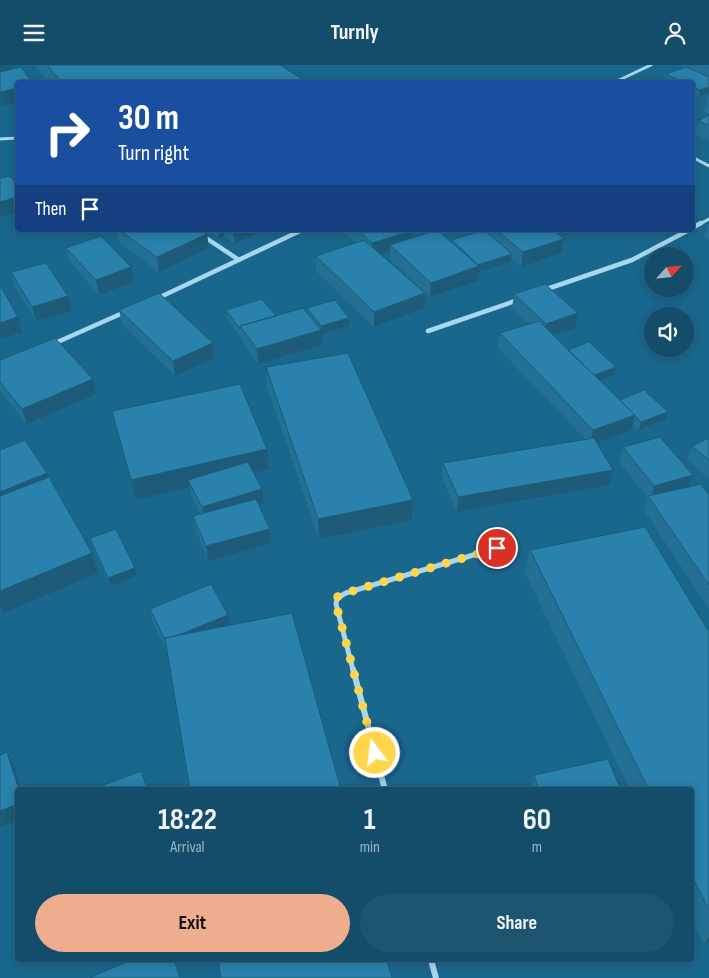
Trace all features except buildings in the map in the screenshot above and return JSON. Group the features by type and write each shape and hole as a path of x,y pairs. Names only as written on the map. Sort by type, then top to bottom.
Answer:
{"street":[{"path":"619,80 651,65"},
{"path":"0,139 15,138"},
{"path":"695,159 709,166"},
{"path":"695,226 709,219"},
{"path":"197,232 239,260"},
{"path":"154,300 298,232"},
{"path":"539,292 632,260 685,232"},
{"path":"428,331 520,299"},
{"path":"45,348 127,312"},
{"path":"384,787 336,604 337,597 497,548"},
{"path":"432,962 436,978"}],"route":[{"path":"375,753 336,604 337,597 497,548"}]}
